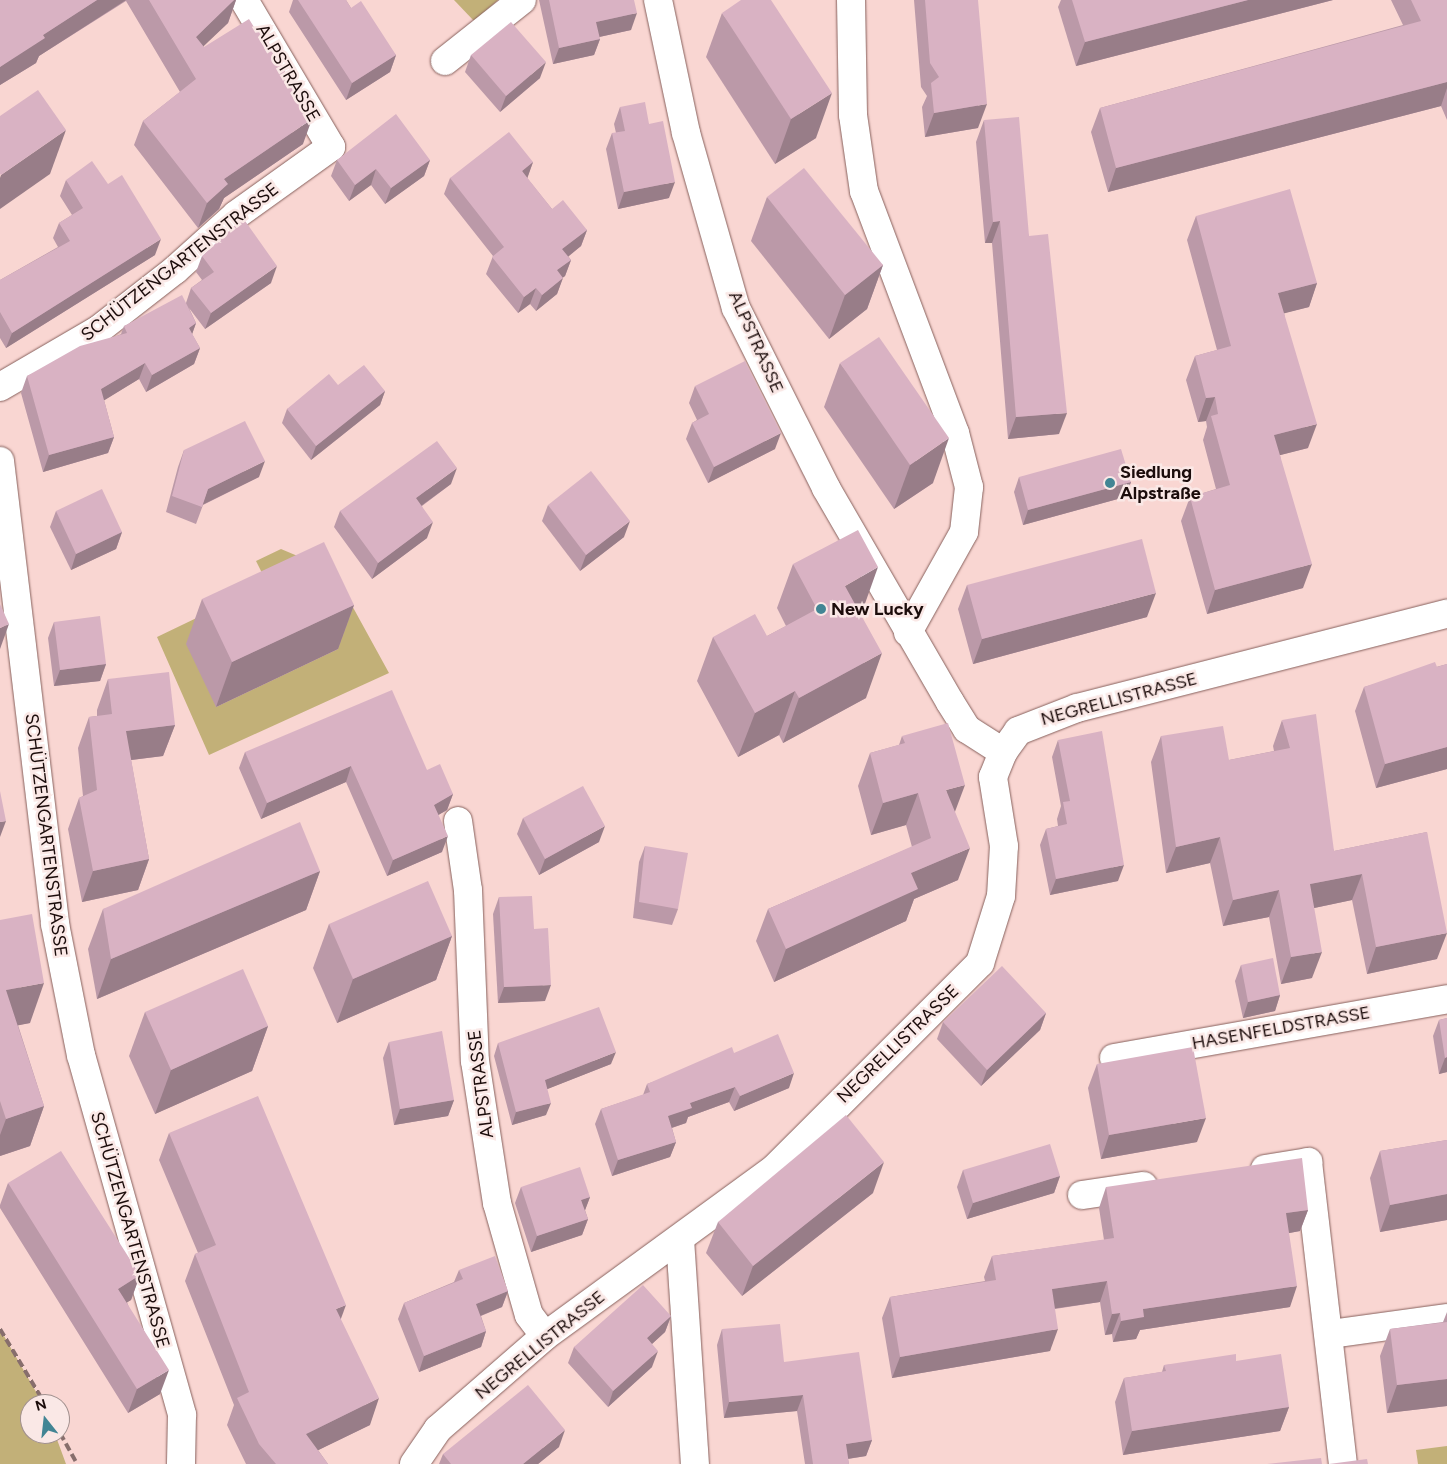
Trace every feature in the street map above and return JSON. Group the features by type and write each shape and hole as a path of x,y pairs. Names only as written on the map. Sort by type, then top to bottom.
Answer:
{"street":[{"name":"ALPSTRASSE","path":"244,0 331,147"},
{"path":"444,61 522,0"},
{"name":"ALPSTRASSE","path":"658,0 686,133 736,308 826,488 966,729 1003,752"},
{"path":"851,0 853,115 864,191 956,433 969,487 964,532 908,632"},
{"name":"SCHÜTZENGARTENSTRASSE","path":"0,387 98,330 175,270 236,216 331,147"},
{"name":"SCHÜTZENGARTENSTRASSE","path":"0,462 54,924 83,1064 182,1415 181,1464"},
{"name":"NEGRELLISTRASSE","path":"414,1464 438,1429 545,1336 680,1240 775,1168 980,963 1001,896 1004,846 993,777 1003,752 1018,731 1077,708 1447,614"},
{"name":"ALPSTRASSE","path":"458,821 468,890 476,1061 496,1194 529,1315 545,1336"},
{"name":"HASENFELDSTRASSE","path":"1114,1058 1447,999"},
{"path":"1240,1172 1308,1162 1331,1334 1329,1358 1343,1464"},
{"path":"1082,1195 1171,1182"},
{"path":"680,1240 695,1464"},
{"path":"1331,1334 1447,1318"}],"shaded area":[{"path":"454,0 498,0 474,21"},
{"path":"281,549 333,571 389,673 209,755 157,637 209,612 216,707 338,649 276,601 256,561"},
{"path":"0,1329 37,1394 20,1394 20,1444 59,1444 66,1464 0,1464"},
{"path":"1447,1446 1447,1464 1418,1464 1416,1450"}],"building":[{"path":"0,0 97,0 43,35 45,38 0,67"},
{"path":"149,0 234,0 196,37 204,47 249,19 257,32 261,29 312,119 224,179 228,184 207,203 143,121 196,79"},
{"path":"298,0 346,0 351,8 361,1 396,55 352,83"},
{"path":"549,0 634,0 637,13 596,22 600,39 559,48"},
{"path":"741,0 771,0 832,93 791,119 722,13"},
{"path":"925,0 978,0 987,104 934,113 931,83 939,77 930,63"},
{"path":"1072,0 1248,0 1085,42"},
{"path":"1411,0 1447,0 1447,82 1116,168 1100,108 1421,21"},
{"path":"511,22 546,62 506,96 471,55"},
{"path":"38,90 66,130 1,175 0,116"},
{"path":"645,102 649,124 663,121 675,182 624,192 612,133 625,131 620,107"},
{"path":"396,114 430,160 391,188 376,169 355,185 337,160"},
{"path":"1019,117 1029,236 1048,234 1067,413 1016,417 1000,221 993,222 984,120"},
{"path":"509,132 533,162 522,171 552,209 563,200 587,230 562,249 571,260 557,270 563,278 542,295 536,288 524,297 492,257 504,247 450,178"},
{"path":"92,161 108,184 122,175 161,239 12,333 0,312 0,280 70,241 59,223 83,208 66,180"},
{"path":"804,168 883,265 845,295 767,197"},
{"path":"1290,189 1317,283 1278,293 1317,424 1274,435 1312,564 1215,590 1190,497 1230,485 1211,416 1218,414 1215,397 1206,398 1195,356 1231,346 1196,216"},
{"path":"243,218 277,266 211,313 191,288 214,272 202,256"},
{"path":"182,295 196,323 189,328 200,348 152,375 145,363 101,389 114,437 49,455 27,376 80,346 127,333 124,326"},
{"path":"879,337 949,438 910,465 840,363"},
{"path":"745,361 781,433 714,467 692,423 709,414 695,386"},
{"path":"364,365 385,391 316,446 287,409 329,374 338,385"},
{"path":"245,421 265,461 208,489 202,507 172,496 184,450"},
{"path":"437,441 457,468 416,498 433,522 378,563 340,511"},
{"path":"1121,449 1131,482 1028,510 1019,477"},
{"path":"591,471 630,521 586,555 548,505"},
{"path":"102,489 122,532 76,554 56,511"},
{"path":"858,530 878,567 845,586 882,653 799,698 795,691 755,713 713,637 755,614 767,636 817,609 793,564"},
{"path":"1142,539 1156,593 982,639 967,585"},
{"path":"324,542 354,605 232,662 202,599"},
{"path":"0,604 9,624 0,628"},
{"path":"100,616 106,664 60,670 54,622"},
{"path":"1435,662 1437,667 1447,664 1447,747 1385,764 1364,687"},
{"path":"169,672 175,725 126,731 149,859 93,871 79,798 97,790 89,717 112,714 108,679"},
{"path":"392,690 427,770 440,764 453,794 434,805 448,836 393,860 351,766 267,803 245,752"},
{"path":"1316,714 1334,851 1427,832 1447,933 1376,947 1362,874 1310,884 1322,952 1291,957 1279,890 1233,900 1220,837 1176,847 1161,736 1223,726 1229,760 1290,748 1282,720"},
{"path":"948,723 965,785 946,790 970,848 911,873 918,889 786,949 768,909 931,838 918,793 883,803 870,753 905,743 902,736"},
{"path":"1102,731 1124,865 1056,879 1046,829 1067,824 1063,802 1070,801 1058,740"},
{"path":"583,786 605,826 545,859 523,818"},
{"path":"0,791 6,821 0,822"},
{"path":"300,822 320,871 111,959 103,909"},
{"path":"645,846 688,853 678,909 639,902"},
{"path":"428,881 452,936 353,979 329,924"},
{"path":"532,896 534,929 548,928 551,985 504,987 499,897"},
{"path":"32,914 44,983 6,990 44,1106 6,1119 0,1101 0,920"},
{"path":"1273,958 1280,995 1248,1002 1241,965"},
{"path":"1002,966 1046,1013 987,1070 943,1022"},
{"path":"243,969 268,1026 171,1070 145,1012"},
{"path":"599,1007 616,1052 545,1080 551,1103 516,1112 498,1043"},
{"path":"1447,1018 1447,1057 1445,1058 1439,1020"},
{"path":"442,1031 454,1100 400,1109 389,1042"},
{"path":"778,1034 794,1073 740,1096 735,1087 690,1103 692,1108 668,1116 676,1142 618,1160 601,1109 650,1092 647,1084 732,1047 734,1053"},
{"path":"1193,1047 1206,1118 1109,1135 1097,1064"},
{"path":"258,1096 346,1305 336,1309 379,1398 306,1434 328,1464 276,1464 259,1444 237,1398 249,1392 195,1254 216,1245 169,1133"},
{"path":"846,1115 884,1162 753,1266 718,1222"},
{"path":"1447,1140 1447,1194 1390,1205 1380,1151"},
{"path":"1050,1144 1060,1176 973,1203 963,1170"},
{"path":"61,1151 140,1275 118,1289 169,1370 137,1389 8,1183"},
{"path":"1302,1158 1308,1210 1286,1213 1297,1286 1143,1309 1144,1317 1121,1321 1120,1313 1112,1314 1107,1281 1052,1289 1058,1329 900,1357 890,1297 996,1280 992,1256 1114,1238 1106,1187"},
{"path":"580,1167 590,1197 581,1200 588,1219 537,1236 521,1187"},
{"path":"495,1256 508,1291 476,1304 486,1331 424,1356 404,1303 463,1279 459,1270"},
{"path":"643,1285 671,1316 647,1338 658,1351 613,1391 574,1347"},
{"path":"1447,1322 1447,1379 1397,1385 1390,1329"},
{"path":"780,1324 784,1362 859,1352 872,1440 846,1444 849,1464 813,1464 803,1395 729,1402 722,1329"},
{"path":"1236,1354 1236,1361 1281,1354 1289,1407 1132,1431 1124,1378 1166,1371 1164,1365"},
{"path":"528,1385 565,1430 523,1464 451,1464 443,1454"},
{"path":"1321,1458 1322,1464 1267,1464"},
{"path":"1367,1459 1368,1464 1329,1464"}],"railway":[{"path":"0,1329 39,1394"},
{"path":"66,1444 77,1464"}],"place":[{"name":"Siedlung Alpstraße","path":"1110,483"},
{"name":"New Lucky","path":"821,609"}]}
